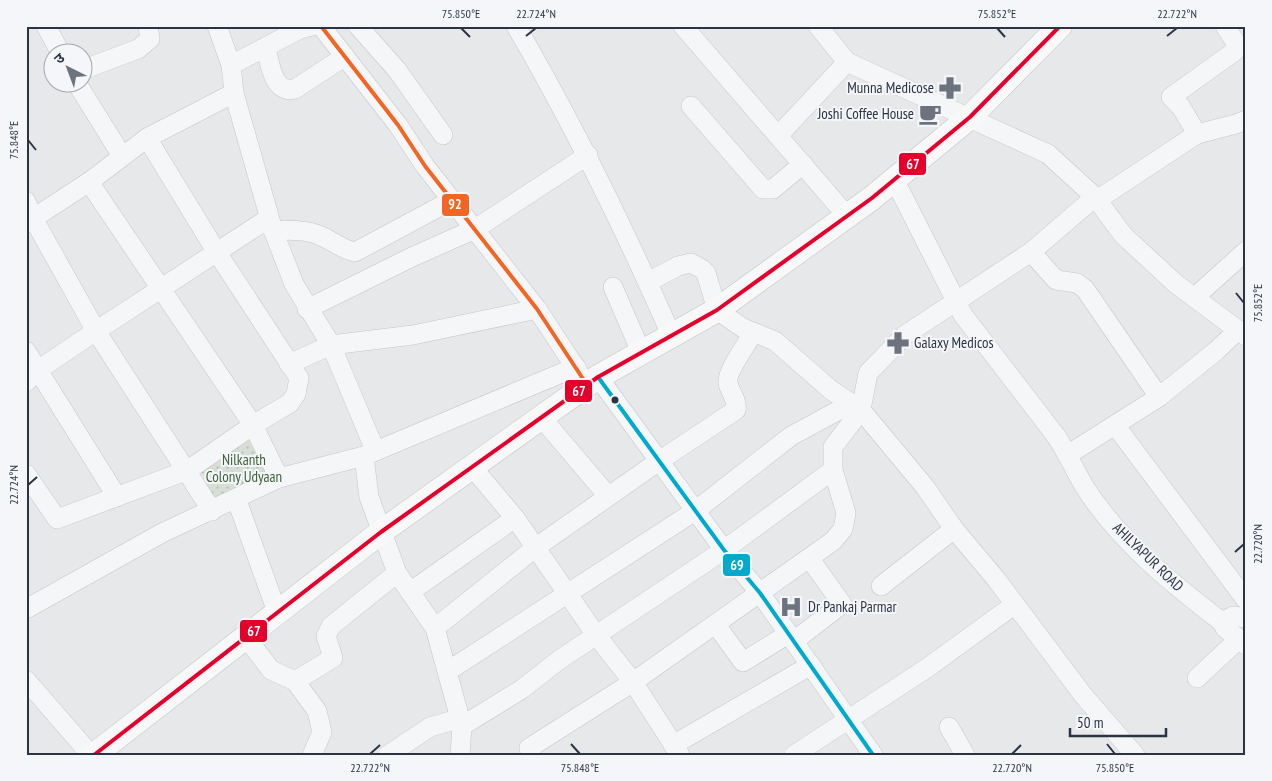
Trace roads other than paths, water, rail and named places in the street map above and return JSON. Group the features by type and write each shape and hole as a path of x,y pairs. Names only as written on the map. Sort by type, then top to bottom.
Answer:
{"main road":[{"path":"92,755 381,532 473,468 541,417 587,376 672,337 717,310 847,216 970,117 1060,26"}],"street":[{"path":"46,26 55,42"},
{"path":"92,66 138,49 150,38 148,26"},
{"path":"217,26 231,65 234,93 271,224 294,284 330,345 369,453 369,497 381,532 397,573 435,628 448,671 460,722 460,755"},
{"path":"231,65 300,29 312,26"},
{"path":"321,26 587,376 659,460 724,550 760,593 873,755"},
{"path":"358,26 397,70 442,135"},
{"path":"516,26 588,155 672,337"},
{"path":"683,26 847,216"},
{"path":"818,26 848,62 1048,154 1096,199 1123,235 1176,284 1242,333 1159,397 1069,454"},
{"path":"1197,134 1181,107 1171,97 1235,51 1236,43 1224,26"},
{"path":"266,48 274,76 282,88 288,90 295,89 344,57"},
{"path":"778,136 848,62"},
{"path":"82,92 122,156"},
{"path":"212,511 188,470 96,331 28,214 89,182 147,138 234,93"},
{"path":"691,106 763,189 773,189 804,164"},
{"path":"526,752 716,625 833,541 843,529 846,513 833,470 833,447 856,407 868,373 888,349 905,335 1031,252 1096,199 1197,134 1246,120"},
{"path":"26,474 57,519 188,470 253,425 290,403 296,394 299,378 216,251 147,138"},
{"path":"307,308 475,229 588,155"},
{"name":"AHILYAPUR ROAD","path":"894,179 963,315 1069,454 1084,485 1110,520 1138,551 1173,584 1222,622 1225,628 1242,642"},
{"path":"89,182 160,290 253,425 279,478"},
{"path":"32,376 216,251 271,224 317,234 343,249 355,252 452,200"},
{"path":"1195,297 1246,251"},
{"path":"1031,252 1056,280 1077,283 1085,289 1159,397"},
{"path":"648,282 678,266 691,263 706,274 717,310 753,333 775,341 832,390 856,407 925,487 954,529 996,579 1082,695 1135,755"},
{"path":"613,287 641,352"},
{"path":"289,364 330,345 413,335 537,309"},
{"path":"435,628 535,548 659,460 736,410 737,405 728,383 729,374 753,333"},
{"path":"26,351 32,376 117,497"},
{"path":"26,609 162,533 279,478 369,453 587,376"},
{"path":"448,671 696,511 790,436 856,407"},
{"path":"541,417 608,496"},
{"path":"1115,425 1243,590"},
{"path":"473,468 515,518 596,636 632,682 676,750 811,665"},
{"path":"388,755 430,727 460,722 522,689 596,636 724,550 833,470"},
{"path":"236,498 277,612"},
{"path":"410,592 515,518"},
{"path":"881,586 954,529"},
{"path":"716,625 743,662 791,637 842,604 810,558"},
{"path":"295,681 333,658 326,636 331,626 397,573"},
{"path":"794,755 926,668 1014,605"},
{"path":"1222,622 1233,616 1246,618"},
{"path":"245,636 272,670 295,681 317,711 322,732 317,753"},
{"path":"1197,678 1242,642"},
{"path":"26,680 92,755"},
{"path":"949,728 965,755"}],"place":[{"name":"Munna Medicose","path":"950,88"},
{"name":"Joshi Coffee House","path":"930,114"},
{"name":"Galaxy Medicos","path":"898,343"},
{"name":"Dr Pankaj Parmar","path":"791,607"}],"park label":[{"name":"Nilkanth Colony Udyaan","path":"244,468"}]}
